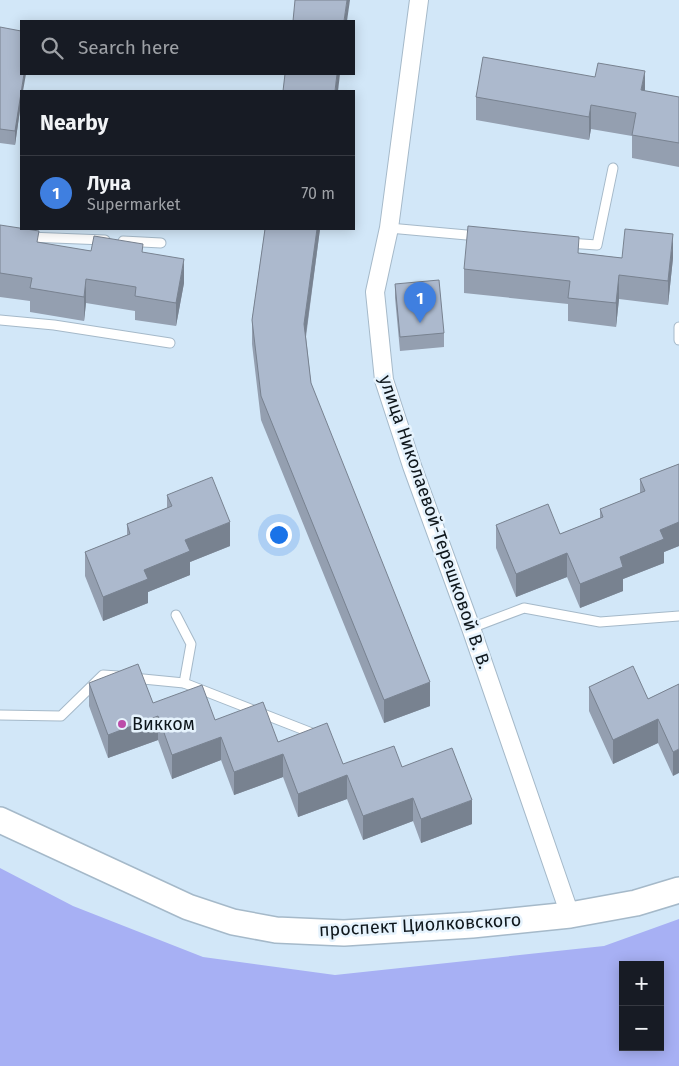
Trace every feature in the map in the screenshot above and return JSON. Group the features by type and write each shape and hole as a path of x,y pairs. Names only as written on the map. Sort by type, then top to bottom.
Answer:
{"main road":[{"name":"проспект Циолковского","path":"0,820 188,907 233,922 276,930 344,933 472,925 570,915 636,903 679,890"}],"street":[{"name":"улица Николаевой-Терешковой В. В.","path":"419,0 389,228 375,292 384,380 412,466 471,628 570,915"}],"lane":[{"path":"557,242 597,245 613,168"},
{"path":"389,228 488,236"},
{"path":"19,236 161,243"},
{"path":"0,320 54,325 170,343"},
{"path":"471,628 524,608 600,622 679,616"},
{"path":"176,615 191,644 184,683"},
{"path":"0,715 61,716 103,675 184,683 312,732"}],"shaded area":[{"path":"0,868 73,906 203,957 335,975 604,946 679,919 679,1066 0,1066"}],"building":[{"path":"295,0 347,0 344,20 293,20"},
{"path":"0,27 20,31 20,75 24,75 15,131 0,129"},
{"path":"483,57 595,77 598,63 645,71 641,90 679,97 679,143 632,135 636,113 591,105 589,117 476,97"},
{"path":"285,75 337,75 335,90 283,90"},
{"path":"0,225 20,228 20,230 39,231 37,242 91,251 94,236 143,244 142,252 184,259 176,303 135,296 136,287 86,279 84,297 30,288 32,278 0,273"},
{"path":"468,226 579,237 578,253 622,258 625,229 673,234 668,281 619,275 616,303 568,298 570,281 464,269"},
{"path":"265,230 317,230 304,324 311,383 430,682 384,700 261,396 252,320"},
{"path":"439,280 444,333 400,337 395,284"},
{"path":"679,464 679,522 660,530 664,539 620,557 623,567 580,584 567,553 516,574 496,525 548,504 560,534 603,517 600,509 645,491 640,479"},
{"path":"212,477 230,522 185,540 190,551 144,570 148,579 103,597 85,552 130,534 127,524 172,506 167,495"},
{"path":"138,664 153,703 202,685 215,720 263,702 278,742 327,723 343,764 394,746 402,767 452,748 472,800 421,819 413,798 363,816 347,775 298,794 283,754 234,772 221,737 172,755 158,716 108,735 89,683"},
{"path":"633,666 648,699 679,684 679,749 673,752 658,719 613,740 589,687"}],"place":[{"name":"Луна","path":"420,323"},
{"name":"Викком","path":"122,724"}]}
